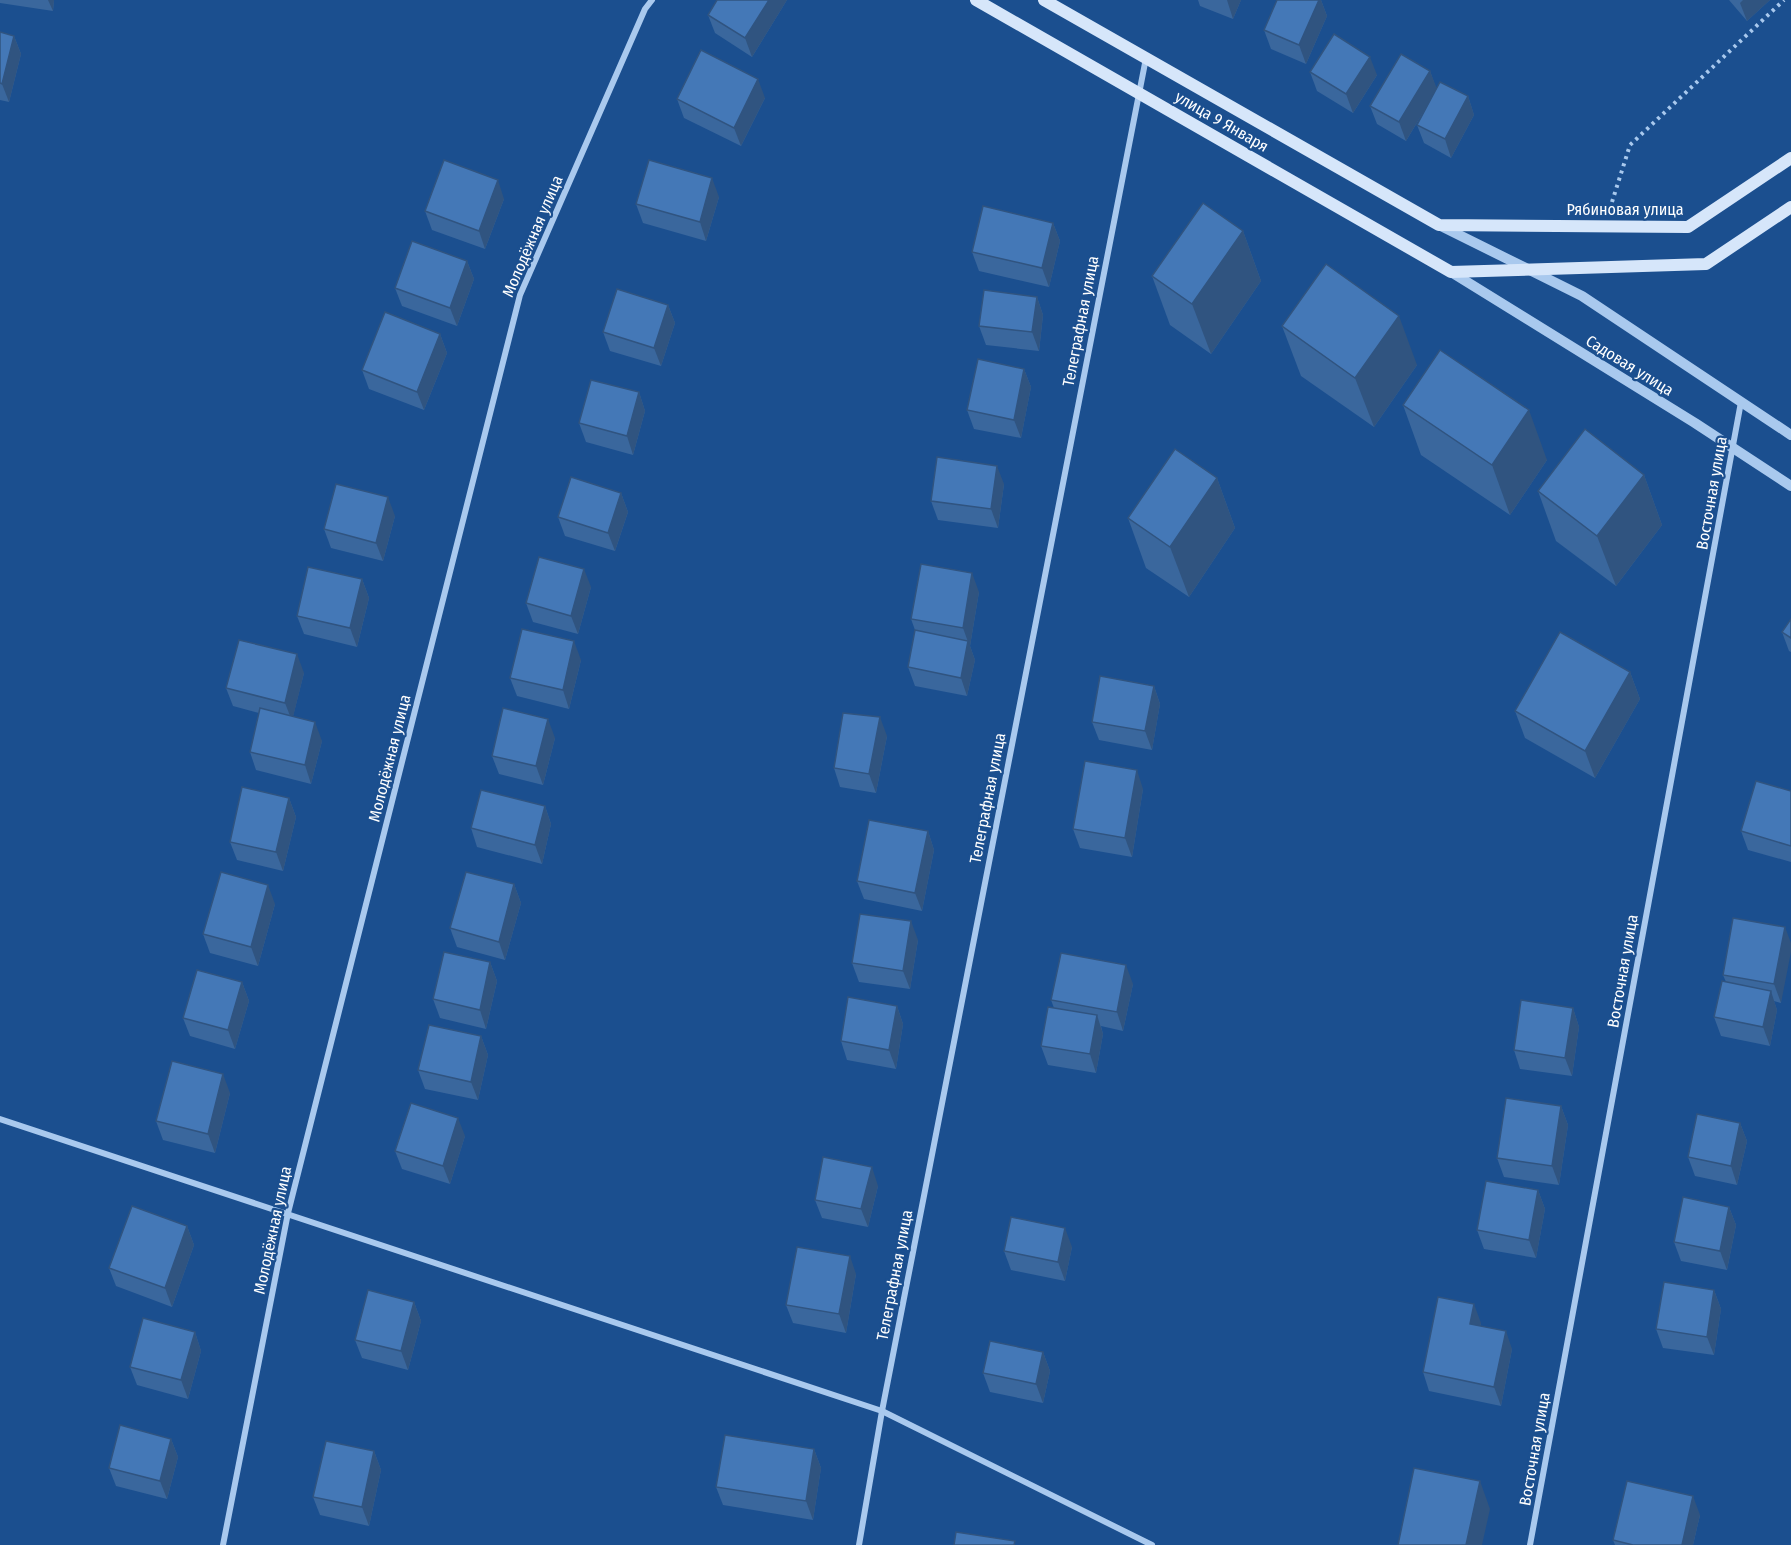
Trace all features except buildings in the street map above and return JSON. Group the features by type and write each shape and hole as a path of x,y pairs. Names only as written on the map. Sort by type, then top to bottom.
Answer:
{"main road":[{"name":"улица 9 Января","path":"976,0 1451,272"},
{"name":"улица 9 Января","path":"1044,0 1439,225"},
{"name":"Рябиновая улица","path":"1439,225 1688,227 1791,159"},
{"path":"1451,272 1706,264 1791,207"}],"street":[{"name":"Молодёжная улица","path":"223,1545 288,1213 520,296 645,9 652,0"},
{"name":"Телеграфная улица","path":"859,1545 882,1411 1146,58"},
{"path":"1439,225 1582,296 1791,435"},
{"name":"Садовая улица","path":"1451,272 1791,486"},
{"name":"Восточная улица","path":"1530,1545 1741,402"},
{"path":"0,1119 882,1411 1152,1545"}],"path":[{"path":"1604,226 1630,145 1784,0"}]}
